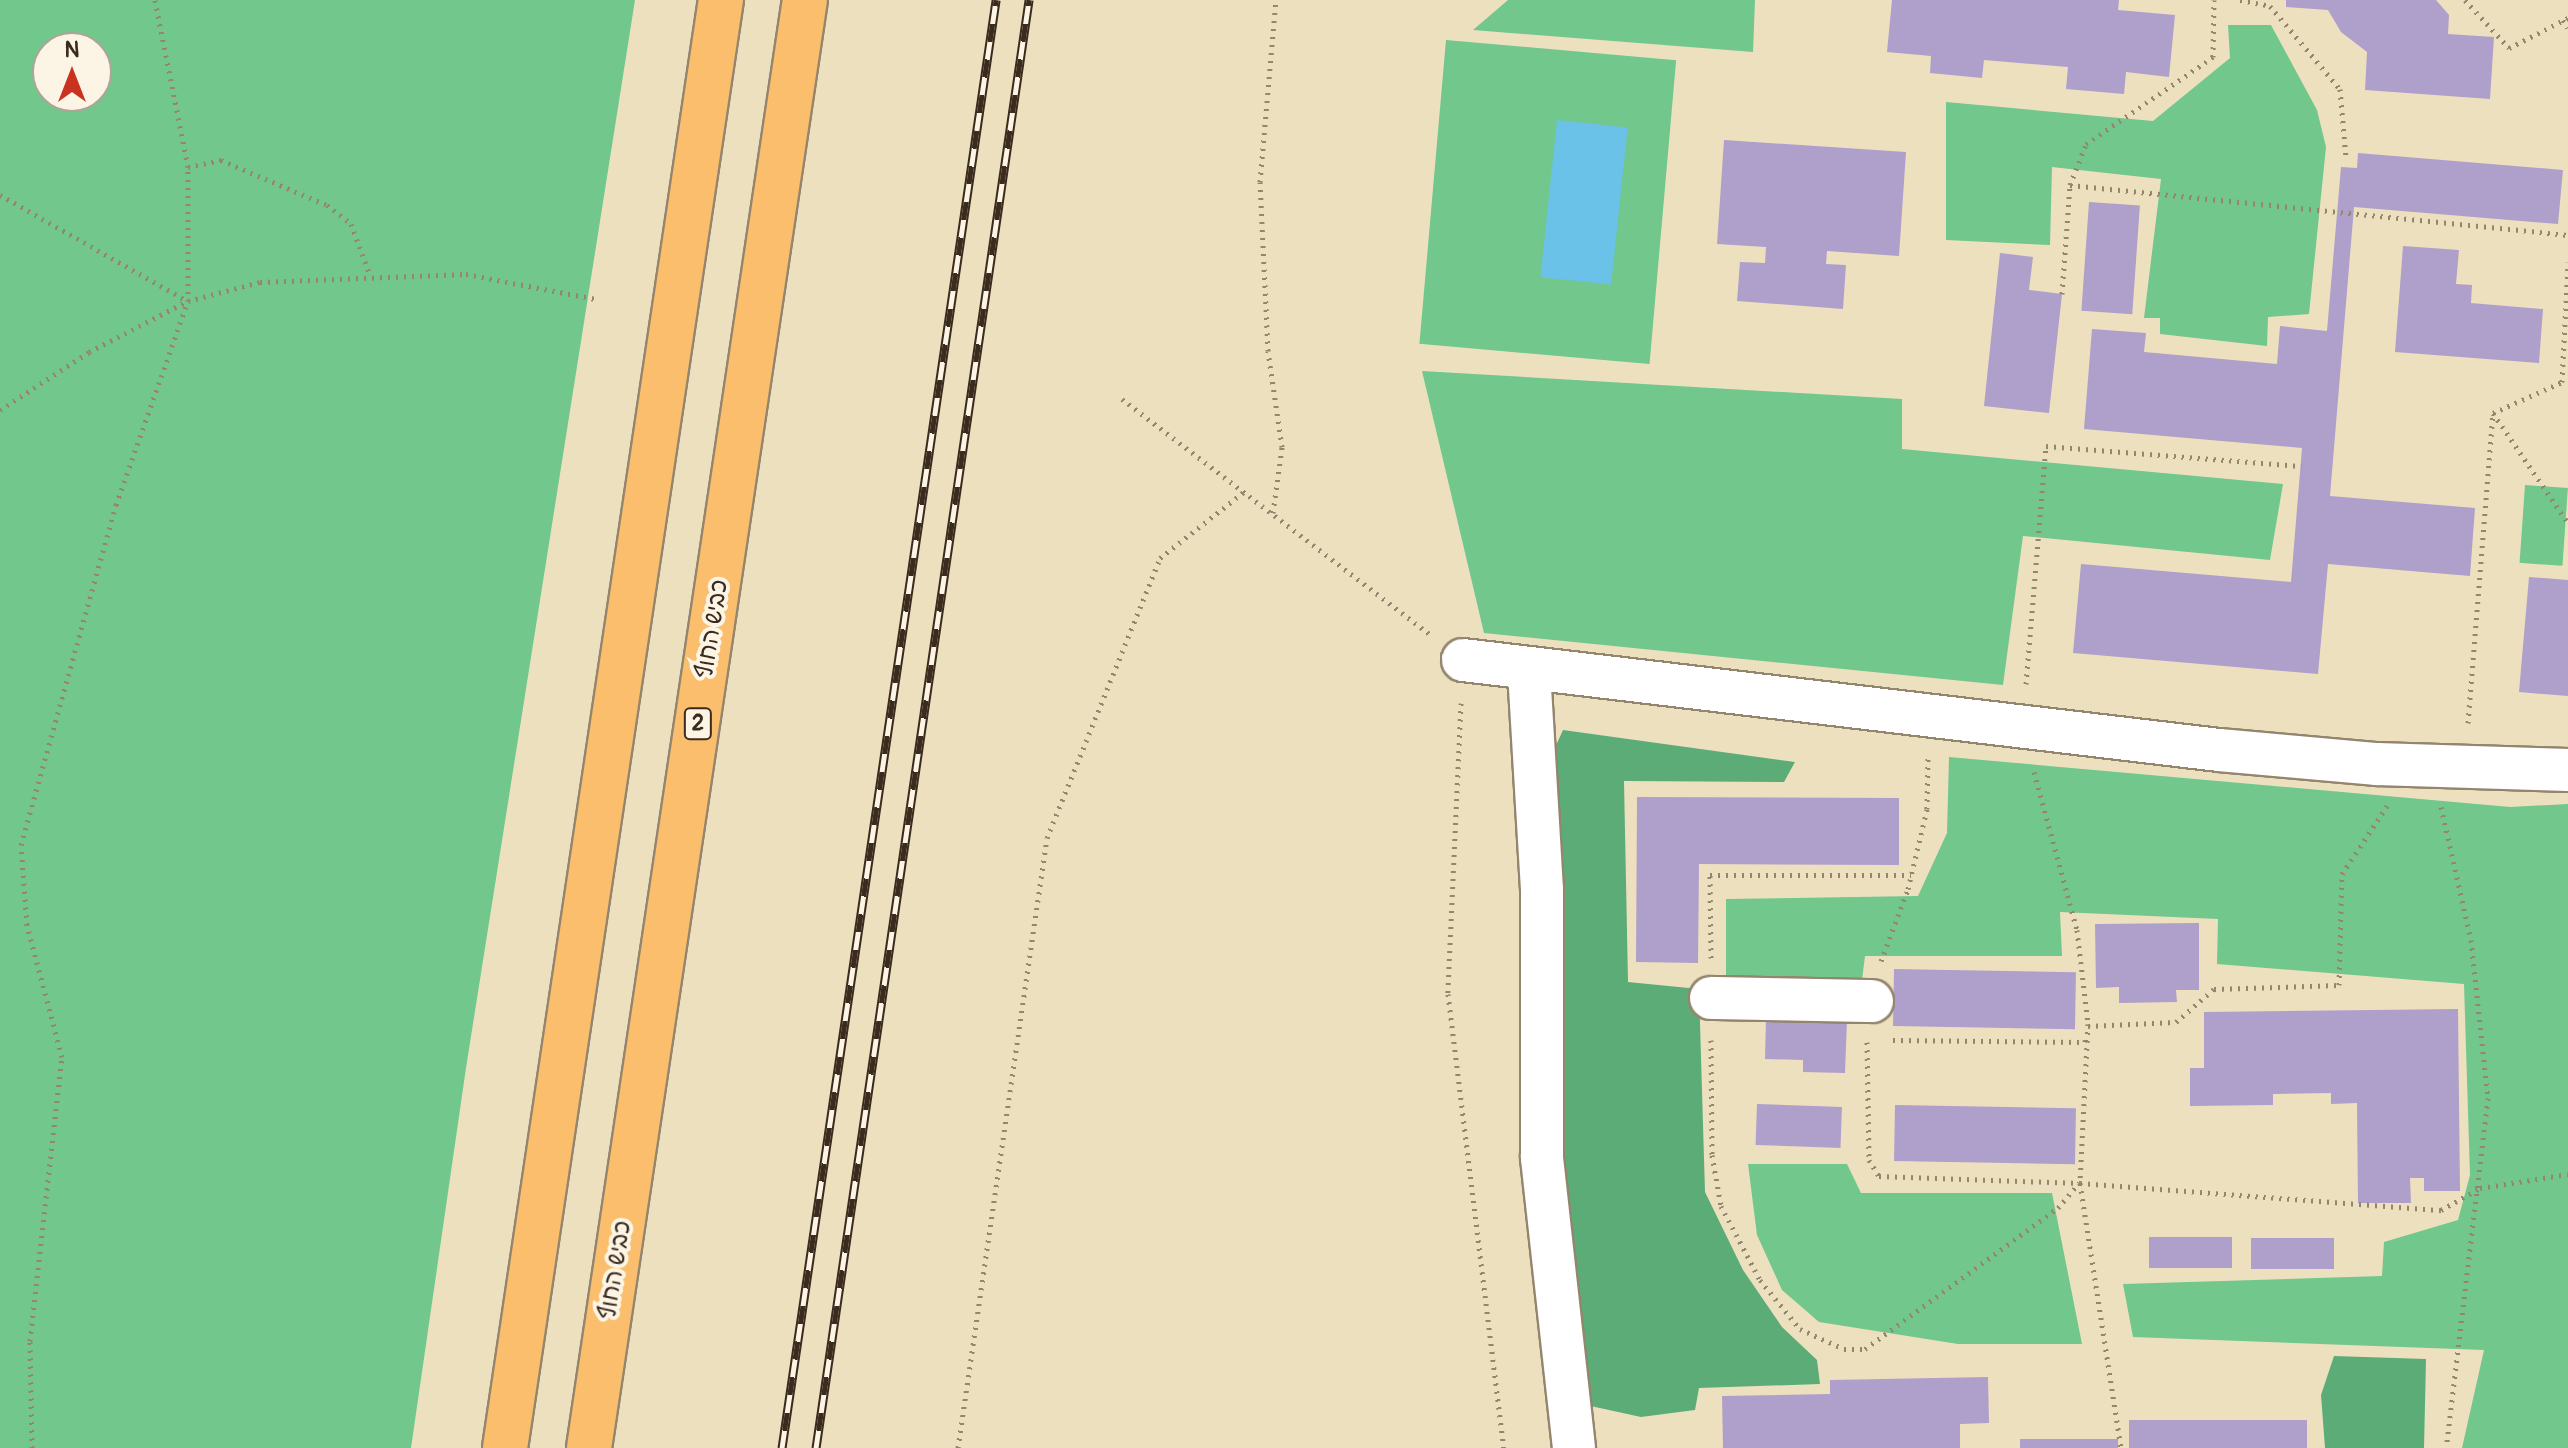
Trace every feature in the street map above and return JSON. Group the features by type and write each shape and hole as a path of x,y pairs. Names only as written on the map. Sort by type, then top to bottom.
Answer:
{"highway":[{"path":"505,1448 721,0"},
{"name":"כביש החוף","path":"589,1448 805,0"}],"street":[{"path":"1463,660 1529,671 2022,727 2437,767 2568,770"},
{"path":"1529,671 1542,889 1542,1158 1574,1448"},
{"path":"1711,998 1870,1021"}],"path":[{"path":"32,1448 30,1341 62,1057 27,925 21,845 116,505 188,301 188,167 155,0"},
{"path":"1273,513 1282,447 1268,351 1260,182 1276,0"},
{"path":"2062,294 2070,185 2086,144 2213,57 2214,0"},
{"path":"2240,0 2270,6 2340,89 2346,157"},
{"path":"2465,0 2509,48 2565,19 2568,28"},
{"path":"188,167 221,160 327,205 351,224 370,275"},
{"path":"2070,185 2568,235"},
{"path":"0,195 188,301"},
{"path":"2493,413 2562,382 2568,262"},
{"path":"0,410 89,352 188,301 260,282 370,275 466,274 596,299"},
{"path":"1122,399 1463,660 1448,994 1504,1448"},
{"path":"2493,413 2568,523"},
{"path":"2446,1448 2480,1188 2488,1098 2483,1026 2471,940 2437,767 2493,413"},
{"path":"2121,1448 2080,1183 2088,1024 2077,930 2022,727 2046,446 2301,466"},
{"path":"958,1448 1047,838 1160,558 1244,492"},
{"path":"1929,716 1927,809 1911,875 1875,977 1870,1021 1869,1160 1879,1176 2080,1183 2441,1210 2480,1188 2568,1174"},
{"path":"2088,1024 2176,1022 2214,989 2339,985 2342,874 2437,767"},
{"path":"1911,875 1710,875 1712,1155 1721,1206 1760,1280 1800,1329 1844,1349 1865,1349 2058,1208 2080,1183"},
{"path":"1870,1021 2085,1042 2088,1024"}],"green space":[{"path":"0,0 635,0 466,1068 411,1448 0,1448"},
{"path":"1508,0 1755,0 1753,52 1473,30"},
{"path":"2228,25 2271,25 2317,110 2326,147 2309,314 2268,317 2267,346 2160,334 2160,318 2144,318 2161,179 2052,167 2050,245 1946,240 1946,102 2153,121 2230,58"},
{"path":"1446,40 1676,60 1650,364 1419,344"},
{"path":"1422,371 1902,399 1902,449 2283,484 2270,560 2023,536 2003,685 1484,633"},
{"path":"2525,485 2568,488 2562,566 2520,563"},
{"path":"1563,730 1795,762 1784,782 1624,781 1628,982 1699,989 1705,1192 1743,1270 1782,1327 1817,1360 1820,1384 1699,1388 1695,1410 1641,1417 1586,1405 1557,1195 1553,752"},
{"path":"1949,757 2510,807 2568,804 2568,1448 2462,1448 2484,1350 2133,1337 2123,1284 2382,1276 2384,1242 2458,1220 2470,1175 2464,984 2217,964 2218,919 2060,912 2062,956 1865,956 1861,988 1726,982 1726,899 1918,896 1947,833"},
{"path":"1748,1164 1847,1164 1861,1193 2052,1193 2082,1344 1958,1344 1819,1322 1782,1290 1757,1235"},
{"path":"2334,1356 2426,1359 2424,1448 2325,1448 2321,1395"}],"water":[{"path":"1557,120 1628,127 1611,285 1540,277"}],"building":[{"path":"1892,0 2119,0 2118,10 2175,15 2169,77 2126,72 2124,94 2066,89 2068,67 1984,60 1982,78 1930,73 1931,56 1887,52"},
{"path":"2286,0 2436,0 2449,15 2448,34 2494,37 2490,99 2365,90 2367,52 2341,32 2328,10 2286,7"},
{"path":"1724,140 1906,152 1899,256 1827,251 1826,264 1846,265 1843,309 1737,301 1740,262 1765,263 1766,247 1717,244"},
{"path":"2358,153 2563,170 2558,224 2354,207 2330,496 2475,508 2470,576 2328,564 2318,674 2073,653 2081,564 2291,582 2302,448 2084,429 2092,329 2146,333 2144,352 2277,364 2280,326 2327,331 2341,167 2357,168"},
{"path":"2089,202 2140,206 2132,314 2081,311"},
{"path":"2403,246 2459,250 2456,284 2472,285 2471,303 2543,309 2539,363 2395,352"},
{"path":"2000,253 2033,257 2029,290 2062,294 2049,413 1984,406"},
{"path":"2529,577 2568,580 2568,696 2519,692"},
{"path":"1637,797 1899,798 1899,865 1699,864 1698,963 1636,962"},
{"path":"2199,923 2199,990 2176,990 2177,1002 2119,1003 2119,987 2096,988 2095,924"},
{"path":"1894,969 2076,972 2075,1029 1893,1026"},
{"path":"2458,1009 2460,1191 2424,1191 2424,1178 2410,1178 2411,1203 2358,1203 2357,1103 2331,1104 2331,1093 2273,1094 2273,1105 2190,1106 2190,1068 2204,1068 2204,1012"},
{"path":"1766,1018 1847,1020 1845,1073 1803,1072 1803,1060 1765,1059"},
{"path":"1757,1104 1842,1107 1841,1148 1756,1145"},
{"path":"1895,1105 2076,1108 2075,1164 1894,1161"},
{"path":"2149,1237 2232,1237 2232,1268 2149,1268"},
{"path":"2251,1238 2334,1238 2334,1269 2251,1269"},
{"path":"1988,1377 1989,1423 1960,1424 1960,1448 1723,1448 1722,1396 1830,1394 1830,1380"},
{"path":"2129,1420 2307,1420 2307,1448 2129,1448"},
{"path":"2020,1439 2118,1439 2118,1448 2020,1448"}],"railway":[{"path":"782,1448 996,0"},
{"path":"816,1448 1029,0"}]}
